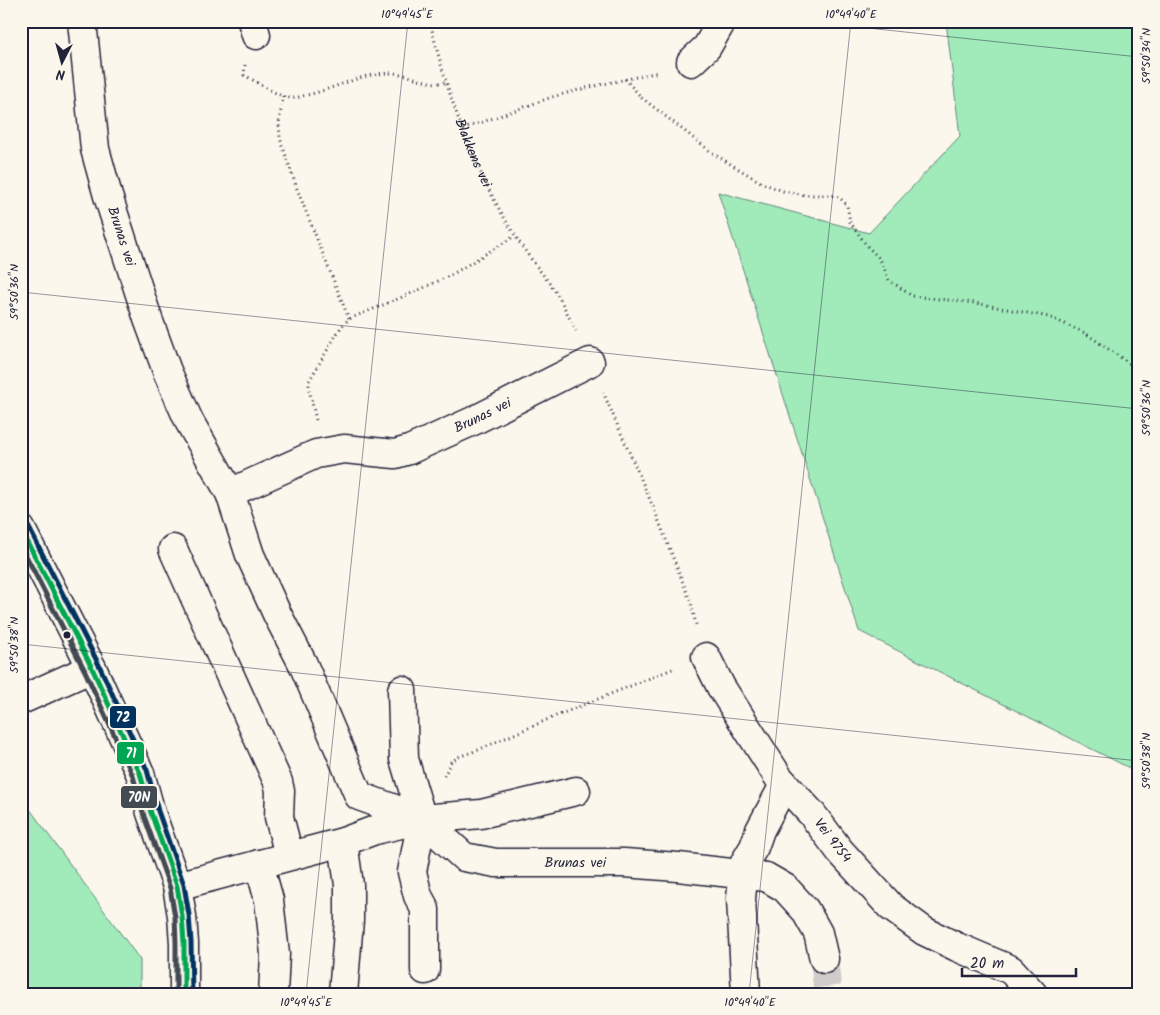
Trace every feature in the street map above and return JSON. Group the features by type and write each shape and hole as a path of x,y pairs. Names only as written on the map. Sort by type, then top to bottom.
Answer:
{"street":[{"name":"Brunas vei","path":"82,21 95,149 113,213 167,371 189,421 230,493 250,555 276,614 303,664 359,796 422,819 464,857 478,861 496,863 624,863 766,877 785,888 805,910 818,933 824,959"},
{"path":"691,62 707,47 722,21"},
{"name":"Brunas vei","path":"230,493 314,455 344,449 395,454 409,450 473,421 590,362"},
{"path":"21,529 92,668 140,773 151,812 177,886 184,943 184,994"},
{"path":"173,549 278,782 280,791 279,817 289,855"},
{"name":"Vei 9754","path":"706,657 721,686 784,785 812,814 840,851 891,907 924,931 1011,970 1033,994"},
{"path":"21,700 92,668"},
{"path":"402,690 404,759 422,819 412,872 418,896 425,909 425,970"},
{"path":"746,994 741,898 745,862 784,785"},
{"path":"177,886 343,842 375,830 422,819 481,814 576,791"},
{"path":"343,842 349,885 349,920 343,994"},
{"path":"259,864 268,900 275,954 273,994"}],"path":[{"name":"Blakkens vei","path":"430,21 447,82 464,129 494,200 515,236 556,292 590,362"},
{"path":"254,28 250,37 244,75 283,96 292,98 312,94 378,73 410,76 437,84 447,82"},
{"path":"464,129 552,97 658,72 691,62"},
{"path":"625,80 642,98 707,148 762,183 783,191 805,195 839,197 847,205 850,222 866,246 880,259 889,280 912,296 976,304 1049,317 1085,333 1139,370"},
{"path":"283,96 279,123 280,138 297,189 349,320"},
{"path":"314,455 316,418 309,390 309,381 340,327 349,320 451,275 515,236"},
{"path":"422,819 451,762 458,757 706,657 691,604 631,454 590,362"}],"green space":[{"path":"946,21 1139,21 1139,773 859,631 718,192 869,233 960,136"},
{"path":"21,797 140,960 140,994 21,994"}],"tunnel":[{"path":"824,959 828,994"}],"transit line":[{"name":"72","path":"28,526 99,665 147,770 158,811 184,885 191,942 192,994"},
{"name":"71","path":"21,529 92,668 140,773 151,813 177,886 184,943 184,994"},
{"name":"70N","path":"21,546 85,671 133,776 144,816 170,888 175,917 176,994"}]}
